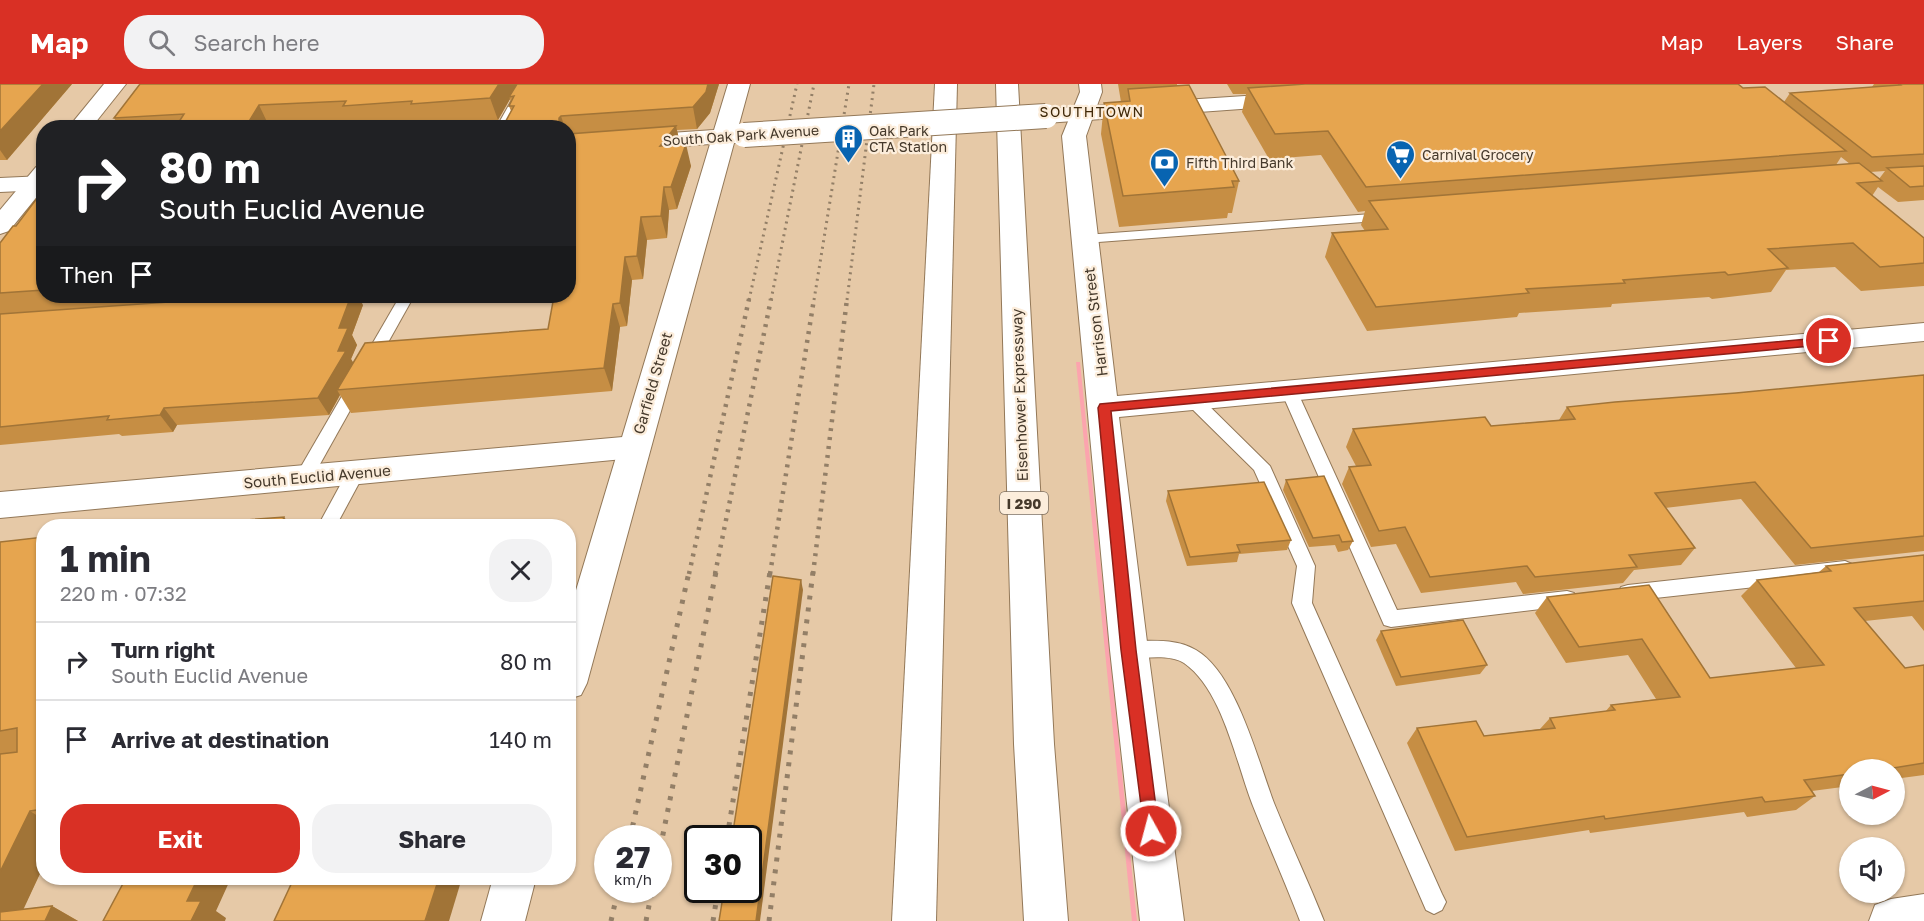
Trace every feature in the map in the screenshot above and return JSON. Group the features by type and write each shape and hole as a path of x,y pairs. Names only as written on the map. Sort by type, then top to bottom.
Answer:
{"main road":[{"path":"86,120 115,84"},
{"name":"Garfield Street","path":"576,654 634,447 734,136 739,84"},
{"path":"914,921 946,84"},
{"name":"Eisenhower Expressway","path":"1007,84 1034,744 1046,921"},
{"name":"Harrison Street","path":"1090,84 1091,92 1074,136 1129,650 1162,921"},
{"name":"South Oak Park Avenue","path":"576,146 1305,99"},
{"path":"0,186 36,180"},
{"path":"0,226 36,184"},
{"path":"1104,408 1924,332"},
{"name":"South Euclid Avenue","path":"0,505 634,447"},
{"path":"503,921 513,885"},
{"path":"1891,921 1924,916"}],"lane":[{"path":"507,120 527,84"},
{"path":"1085,239 1404,215"},
{"path":"304,477 403,303"},
{"path":"1289,391 1391,619 1580,598"},
{"path":"1192,399 1261,466 1306,566 1302,603 1434,902"},
{"path":"331,519 356,472"},
{"path":"1604,595 1865,566"},
{"path":"1129,650 1178,651 1192,658 1211,677 1225,701 1263,803 1312,921"}],"shaded area":[{"path":"1076,362 1080,362 1137,921 1132,921"}],"building":[{"path":"0,84 43,84 0,131"},
{"path":"140,84 499,84 490,98 411,104 412,101 343,106 346,101 259,105 250,120 180,120 184,114 114,118"},
{"path":"517,84 708,84 706,92 693,107 561,116 559,120 506,120 514,106 509,106 514,96 509,97"},
{"path":"1305,84 1738,84 1743,88 1765,87 1846,151 1366,187 1328,131 1275,134 1248,88"},
{"path":"1898,84 1924,84 1924,154 1872,157 1790,93 1900,85"},
{"path":"1189,85 1239,181 1232,181 1234,187 1123,196 1104,103 1130,101 1128,89"},
{"path":"676,126 660,146 686,144 671,187 664,187 661,216 641,217 637,256 625,257 620,303 613,304 604,368 337,390 365,343 548,329 553,303 576,303 576,133"},
{"path":"1859,163 1882,181 1857,183 1924,238 1924,263 1880,267 1853,243 1768,249 1788,268 1728,275 1725,272 1623,280 1625,283 1526,289 1529,293 1376,307 1332,233 1388,229 1369,201"},
{"path":"1924,166 1924,186 1910,187 1887,168"},
{"path":"36,200 36,291 0,293 0,243 13,226 16,226"},
{"path":"155,303 348,303 339,328 348,328 338,351 346,351 318,398 164,408 160,415 107,420 109,416 0,427 0,314"},
{"path":"1924,375 1924,536 1811,548 1755,482 1655,493 1695,548 1629,555 1637,567 1535,577 1527,566 1430,577 1405,527 1379,531 1349,467 1371,465 1353,429 1485,417 1491,426 1575,419 1567,407"},
{"path":"1324,476 1353,541 1342,542 1339,535 1313,538 1286,480"},
{"path":"1264,482 1291,540 1237,545 1240,552 1190,557 1168,491"},
{"path":"284,517 283,519 258,519"},
{"path":"36,538 36,810 30,811 0,872 0,754 17,752 17,728 0,731 0,542"},
{"path":"1924,555 1924,601 1854,608 1905,668 1924,665 1924,763 1905,766 1905,759 1839,759 1839,775 1804,780 1815,796 1765,802 1762,797 1605,819 1604,816 1467,837 1417,728 1476,721 1484,736 1555,728 1550,718 1615,710 1611,705 1680,697 1642,639 1579,647 1547,597 1649,585 1710,678 1824,665 1757,580 1831,571 1826,566"},
{"path":"773,576 801,580 762,876 762,825 734,825"},
{"path":"1463,620 1487,665 1401,677 1381,631"},
{"path":"122,885 195,885 187,901 201,901 191,921 103,921"},
{"path":"291,885 437,885 425,921 274,921"},
{"path":"722,903 758,903 756,921 719,921"},
{"path":"52,906 45,921 0,921 0,912"}],"railway":[{"path":"749,300 797,84"},
{"path":"771,300 814,84"},
{"path":"814,300 849,84"},
{"path":"847,300 874,84"},
{"path":"689,574 749,299"},
{"path":"715,574 771,299"},
{"path":"770,574 814,299"},
{"path":"813,574 847,299"},
{"path":"633,825 689,572"},
{"path":"665,825 716,572"},
{"path":"729,825 770,572"},
{"path":"769,921 813,572"},
{"path":"611,921 615,903"},
{"path":"646,921 649,903"},
{"path":"713,921 716,903"}],"place":[{"name":"Oak Park CTA Station","path":"848,164"},
{"name":"Carnival Grocery","path":"1401,180"},
{"name":"Fifth Third Bank","path":"1165,188"}],"district":[{"name":"SOUTHTOWN","path":"1092,111"}],"route":[{"path":"1151,831 1129,650 1104,408 1829,341"}]}
